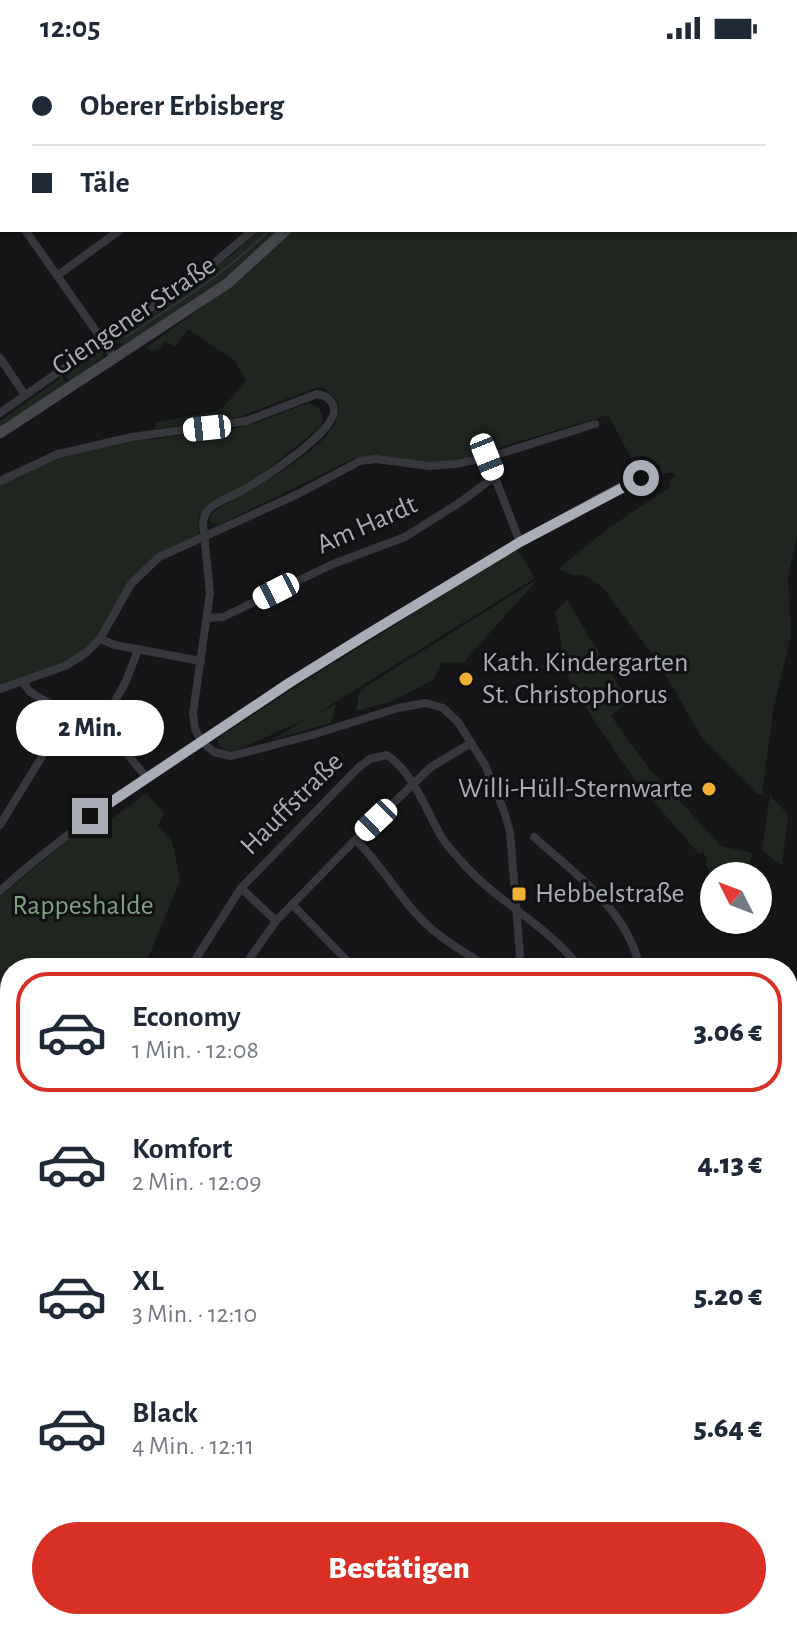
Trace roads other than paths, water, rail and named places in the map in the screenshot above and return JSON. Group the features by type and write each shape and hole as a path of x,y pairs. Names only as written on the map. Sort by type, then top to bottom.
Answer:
{"main road":[{"name":"Giengener Straße","path":"0,433 234,278 284,232"}],"street":[{"path":"26,232 115,358"},
{"path":"58,275 117,232"},
{"path":"0,413 213,264 243,234"},
{"path":"0,358 25,395"},
{"path":"0,481 39,461 87,447 239,423 317,394 330,400 335,411 330,423 275,470 209,509 203,521 210,585 193,719 202,742 219,754 237,755 398,708 426,703 443,708 458,722 485,765 500,799 510,832 519,958"},
{"path":"0,689 72,663 86,653 100,639 126,592 144,569 166,552 298,494 360,461 376,459 438,466 487,457 595,424"},
{"path":"487,457 520,542"},
{"path":"0,891 69,832 306,672 520,542 632,480 650,476"},
{"name":"Am Hardt","path":"207,618 223,617 341,560 405,537 442,515 494,477"},
{"path":"100,639 138,650 201,661"},
{"path":"99,731 126,681 138,650"},
{"path":"22,681 30,692 118,743 147,778"},
{"path":"0,825 68,714"},
{"path":"250,958 276,921 413,784 440,761 471,743"},
{"name":"Hauffstraße","path":"196,958 241,888 359,767 370,759 387,755 399,764 413,784"},
{"path":"413,784 443,840 482,883 553,939 571,958"},
{"path":"534,837 606,902 628,933 637,958"},
{"path":"356,840 433,930 475,958"},
{"name":"Hauffstraße","path":"241,888 276,921"},
{"path":"292,904 344,958"}],"waterway":[{"path":"126,337 218,274 267,232"}],"place":[{"name":"Kath. Kindergarten St. Christophorus","path":"466,679"},
{"name":"Willi-Hüll-Sternwarte","path":"709,789"},
{"name":"Hebbelstraße","path":"519,894"}],"park label":[{"name":"Rappeshalde","path":"83,906"}]}
